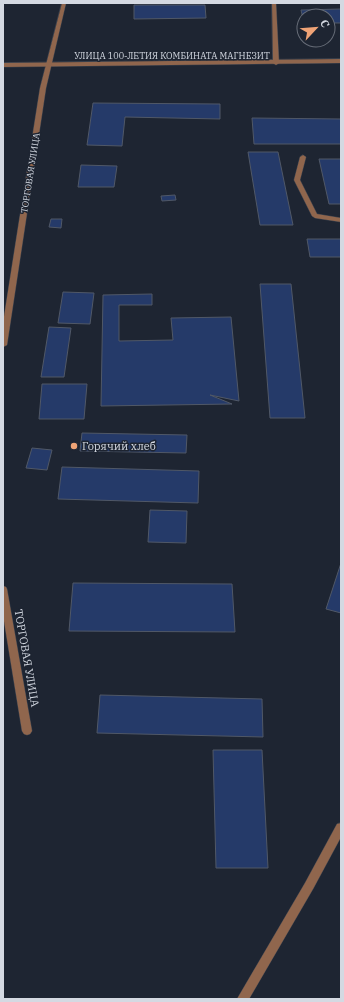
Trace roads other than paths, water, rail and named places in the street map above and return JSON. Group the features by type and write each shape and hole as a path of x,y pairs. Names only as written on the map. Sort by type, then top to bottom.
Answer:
{"street":[{"name":"ТОРГОВАЯ УЛИЦА","path":"3,345 43,88 64,3"},
{"path":"274,3 276,63"},
{"name":"УЛИЦА 100-ЛЕТИЯ КОМБИНАТА МАГНЕЗИТ","path":"3,65 276,63 341,61"},
{"path":"303,157 297,180 315,216 341,220"},
{"name":"ТОРГОВАЯ УЛИЦА","path":"3,589 27,731"},
{"path":"243,999 309,886 341,827"}],"place":[{"name":"Горячий хлеб","path":"74,446"}]}
